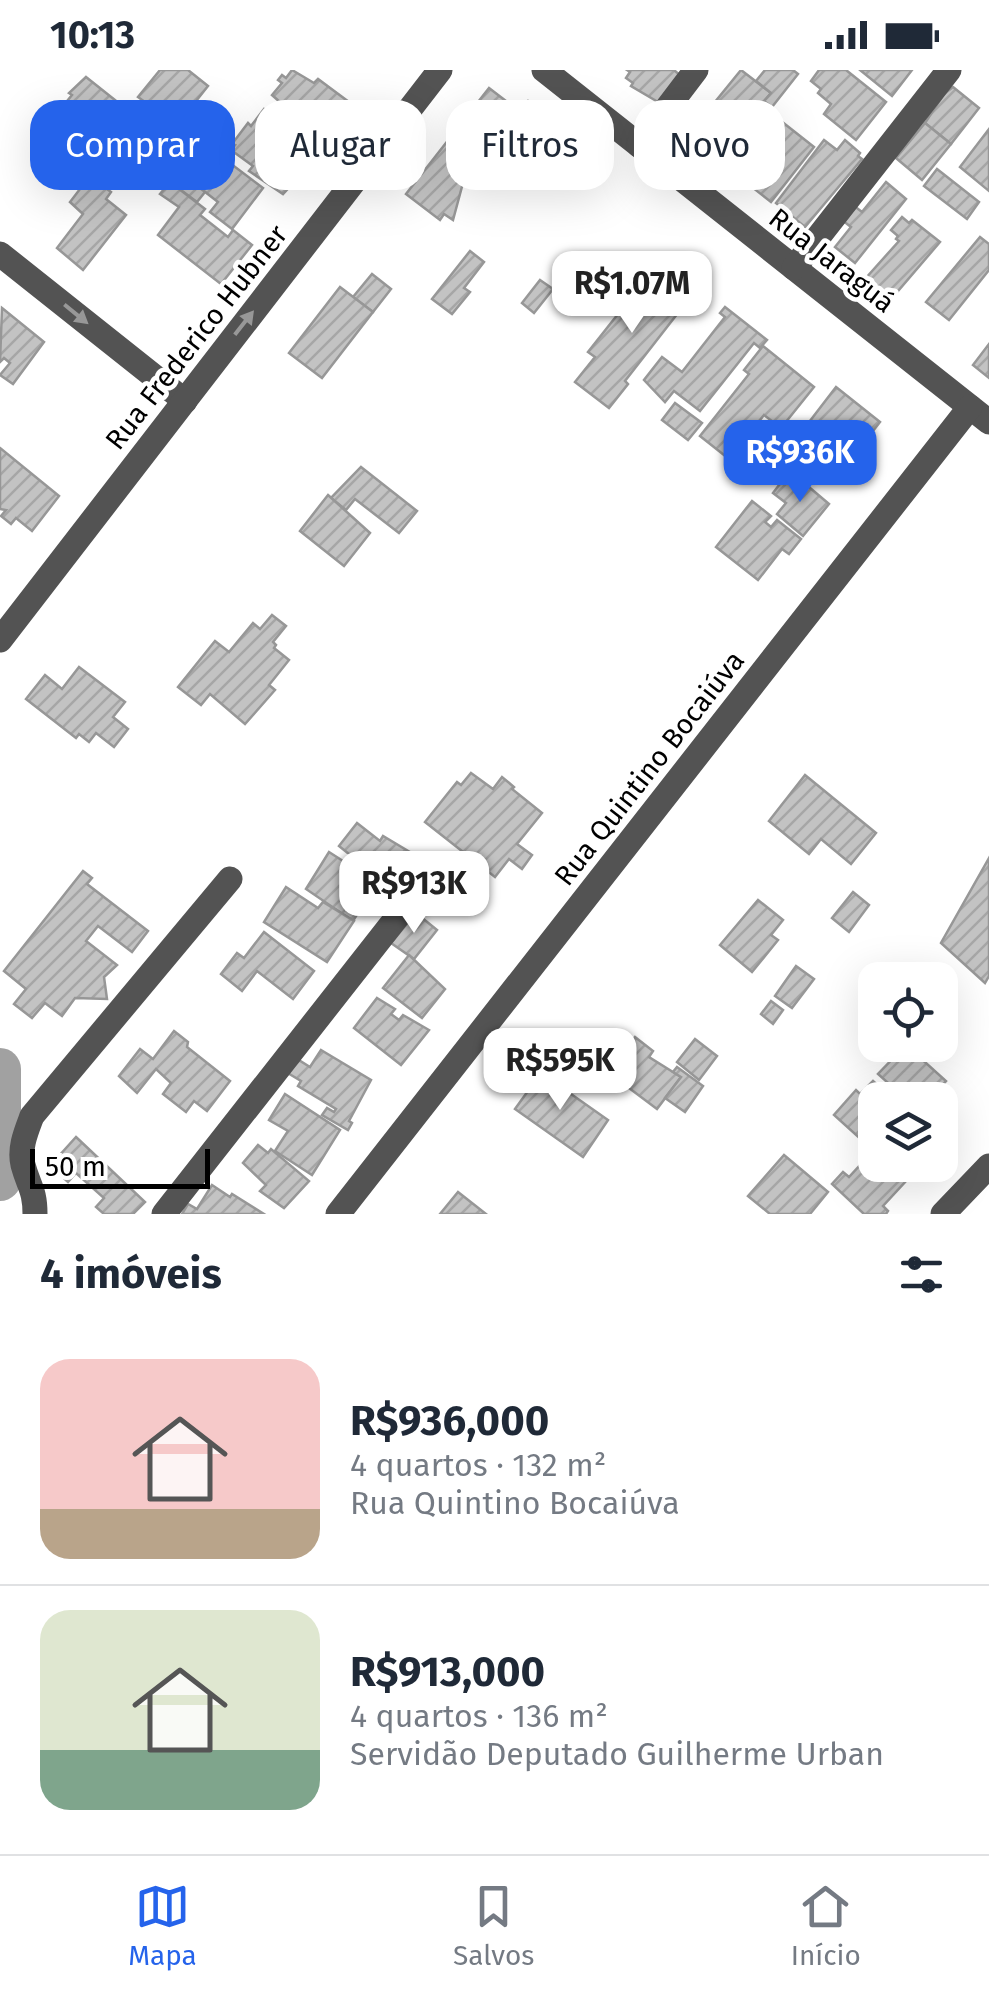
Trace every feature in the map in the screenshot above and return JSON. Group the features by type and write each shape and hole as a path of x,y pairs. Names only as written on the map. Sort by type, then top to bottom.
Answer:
{"street":[{"name":"Rua Frederico Hubner","path":"0,640 440,70"},
{"name":"Rua Jaraguá","path":"544,70 634,141"},
{"path":"673,100 696,70"},
{"path":"794,268 949,70"},
{"name":"Rua Jaraguá","path":"696,190 979,415"},
{"path":"0,254 184,401"},
{"name":"Rua Quintino Bocaiúva","path":"338,1214 979,415"},
{"path":"34,1214 35,1191 23,1164 23,1140 32,1116 230,879"},
{"path":"164,1214 420,888"},
{"path":"944,1214 989,1166"}],"building":[{"path":"160,70 188,70 208,86 197,100 138,97"},
{"path":"292,70 314,83 318,79 346,100 278,100 272,95 282,83 278,80 282,75 286,78"},
{"path":"627,70 674,70 682,77 660,100 655,100 631,86 633,83 626,78 630,72"},
{"path":"741,70 771,93 765,100 717,100"},
{"path":"765,70 793,70 798,74 778,100 765,100 771,93 756,81"},
{"path":"819,70 846,70 886,102 856,140 824,114 831,104 811,81"},
{"path":"860,70 912,70 892,96"},
{"path":"86,77 115,100 68,100 72,95 69,93"},
{"path":"953,87 979,108 951,144 925,123"},
{"path":"489,88 505,100 480,100"},
{"path":"255,121 255,175 249,171 253,166 235,153 235,140 248,123 251,126"},
{"path":"925,123 951,144 922,180 896,158"},
{"path":"785,124 814,147 785,184"},
{"path":"989,129 989,191 960,167"},
{"path":"824,140 837,150 845,140 862,159 805,227 776,203"},
{"path":"446,143 446,190 461,190 453,220 444,214 440,220 406,194 409,190 426,190 426,168"},
{"path":"235,167 255,182 255,190 261,190 232,229 210,212 218,202 203,190 235,190"},
{"path":"937,169 979,202 967,219 924,186"},
{"path":"886,182 906,199 855,263 835,247 851,227 842,220 853,205 862,212"},
{"path":"79,190 108,190 111,192 106,199 126,215 83,270 57,248 83,214 70,202"},
{"path":"163,190 180,190 205,209 200,215 228,237 233,230 252,245 221,284 158,235 179,207 160,194"},
{"path":"181,190 202,190 205,192 197,202"},
{"path":"756,190 780,190 771,202"},
{"path":"902,217 940,242 892,298 865,279 899,241 891,230"},
{"path":"980,237 989,244 989,270 949,320 926,302"},
{"path":"470,251 484,262 464,288 470,292 452,314 432,299"},
{"path":"656,266 692,295 625,381 628,384 609,408 575,382 595,357 588,352"},
{"path":"372,274 391,289 373,312 353,297"},
{"path":"540,280 553,289 534,313 522,303"},
{"path":"340,287 373,312 322,378 289,353"},
{"path":"725,307 767,340 760,348 754,343 700,411 674,391 665,402 644,380 662,357 682,372 725,317 720,313"},
{"path":"2,308 44,342 13,384 0,375 10,363 4,358 0,362"},
{"path":"989,344 989,378 973,365"},
{"path":"763,346 814,387 781,428 764,415 729,459 700,436 749,374 744,370"},
{"path":"836,387 880,422 849,462 836,451 822,468 799,451 811,436 803,430"},
{"path":"675,403 702,423 688,440 662,420"},
{"path":"0,448 59,496 32,531 16,518 11,524 1,516 6,510 0,509"},
{"path":"361,467 417,511 399,533 355,499 346,510 331,498"},
{"path":"786,476 799,486 803,482 829,504 803,536 777,514 786,503 773,493"},
{"path":"328,495 370,533 344,566 300,531"},
{"path":"752,501 771,516 765,522 771,527 777,520 801,539 789,554 782,549 758,580 716,547"},
{"path":"272,615 286,626 273,642 274,648 289,660 269,685 275,690 245,724 210,694 201,705 178,687 215,641 229,652 253,623 260,629"},
{"path":"79,667 125,702 113,717 128,729 114,747 96,733 89,742 79,734 76,738 26,699 45,675 62,689"},
{"path":"471,773 493,789 502,777 542,813 517,844 532,855 522,869 509,859 495,877 425,822 457,782 461,785"},
{"path":"805,775 876,833 851,864 821,839 809,854 769,821"},
{"path":"357,823 380,841 383,836 415,855 406,867 389,854 374,874 339,846"},
{"path":"329,852 377,883 353,921 306,889"},
{"path":"989,858 989,976 985,983 941,943"},
{"path":"83,871 92,878 87,884 148,931 132,952 98,926 86,941 117,965 104,977 107,999 75,998 62,1016 45,1003 32,1018 14,1004 26,989 4,971"},
{"path":"286,887 318,908 323,902 354,921 327,962 264,922"},
{"path":"853,892 869,905 849,932 832,918"},
{"path":"758,900 783,920 771,935 778,940 752,972 720,945"},
{"path":"416,913 437,930 414,959 391,943"},
{"path":"264,932 314,971 293,999 257,971 242,991 221,974 237,953 244,958"},
{"path":"409,955 445,989 422,1018 383,988"},
{"path":"796,966 814,979 792,1008 775,996"},
{"path":"377,998 395,1009 391,1014 399,1020 403,1015 429,1030 401,1065 354,1028"},
{"path":"771,1001 783,1010 773,1024 761,1014"},
{"path":"174,1031 188,1042 187,1047 230,1081 207,1111 194,1101 186,1112 163,1094 171,1083 156,1069 137,1093 119,1076 140,1049 153,1059"},
{"path":"635,1037 653,1051 649,1057 681,1077 657,1109 613,1076 619,1068 614,1064"},
{"path":"695,1039 717,1056 699,1080 677,1062"},
{"path":"321,1050 371,1080 348,1130 322,1115 327,1108 334,1112 336,1109 298,1086 301,1081 286,1072 297,1059 310,1067"},
{"path":"890,1062 925,1062 946,1081 887,1082 878,1074"},
{"path":"677,1067 703,1086 685,1112 665,1098 681,1077 673,1072"},
{"path":"534,1068 608,1120 583,1157 515,1109 528,1091 521,1086"},
{"path":"858,1092 858,1137 834,1115"},
{"path":"285,1094 340,1130 312,1175 275,1151 288,1131 269,1120"},
{"path":"76,1137 145,1202 133,1214 104,1214 96,1207 104,1198 76,1173 68,1182 50,1166"},
{"path":"258,1145 268,1153 271,1149 309,1181 284,1208 260,1191 266,1185 243,1163"},
{"path":"784,1155 828,1192 810,1214 770,1214 748,1196"},
{"path":"858,1167 858,1182 905,1182 883,1206 886,1214 864,1214 832,1184 843,1172 849,1177"},
{"path":"212,1185 264,1214 182,1214 188,1204 197,1209"},
{"path":"458,1192 486,1214 440,1214"}],"waterway":[{"path":"0,1069 0,1180"}]}
